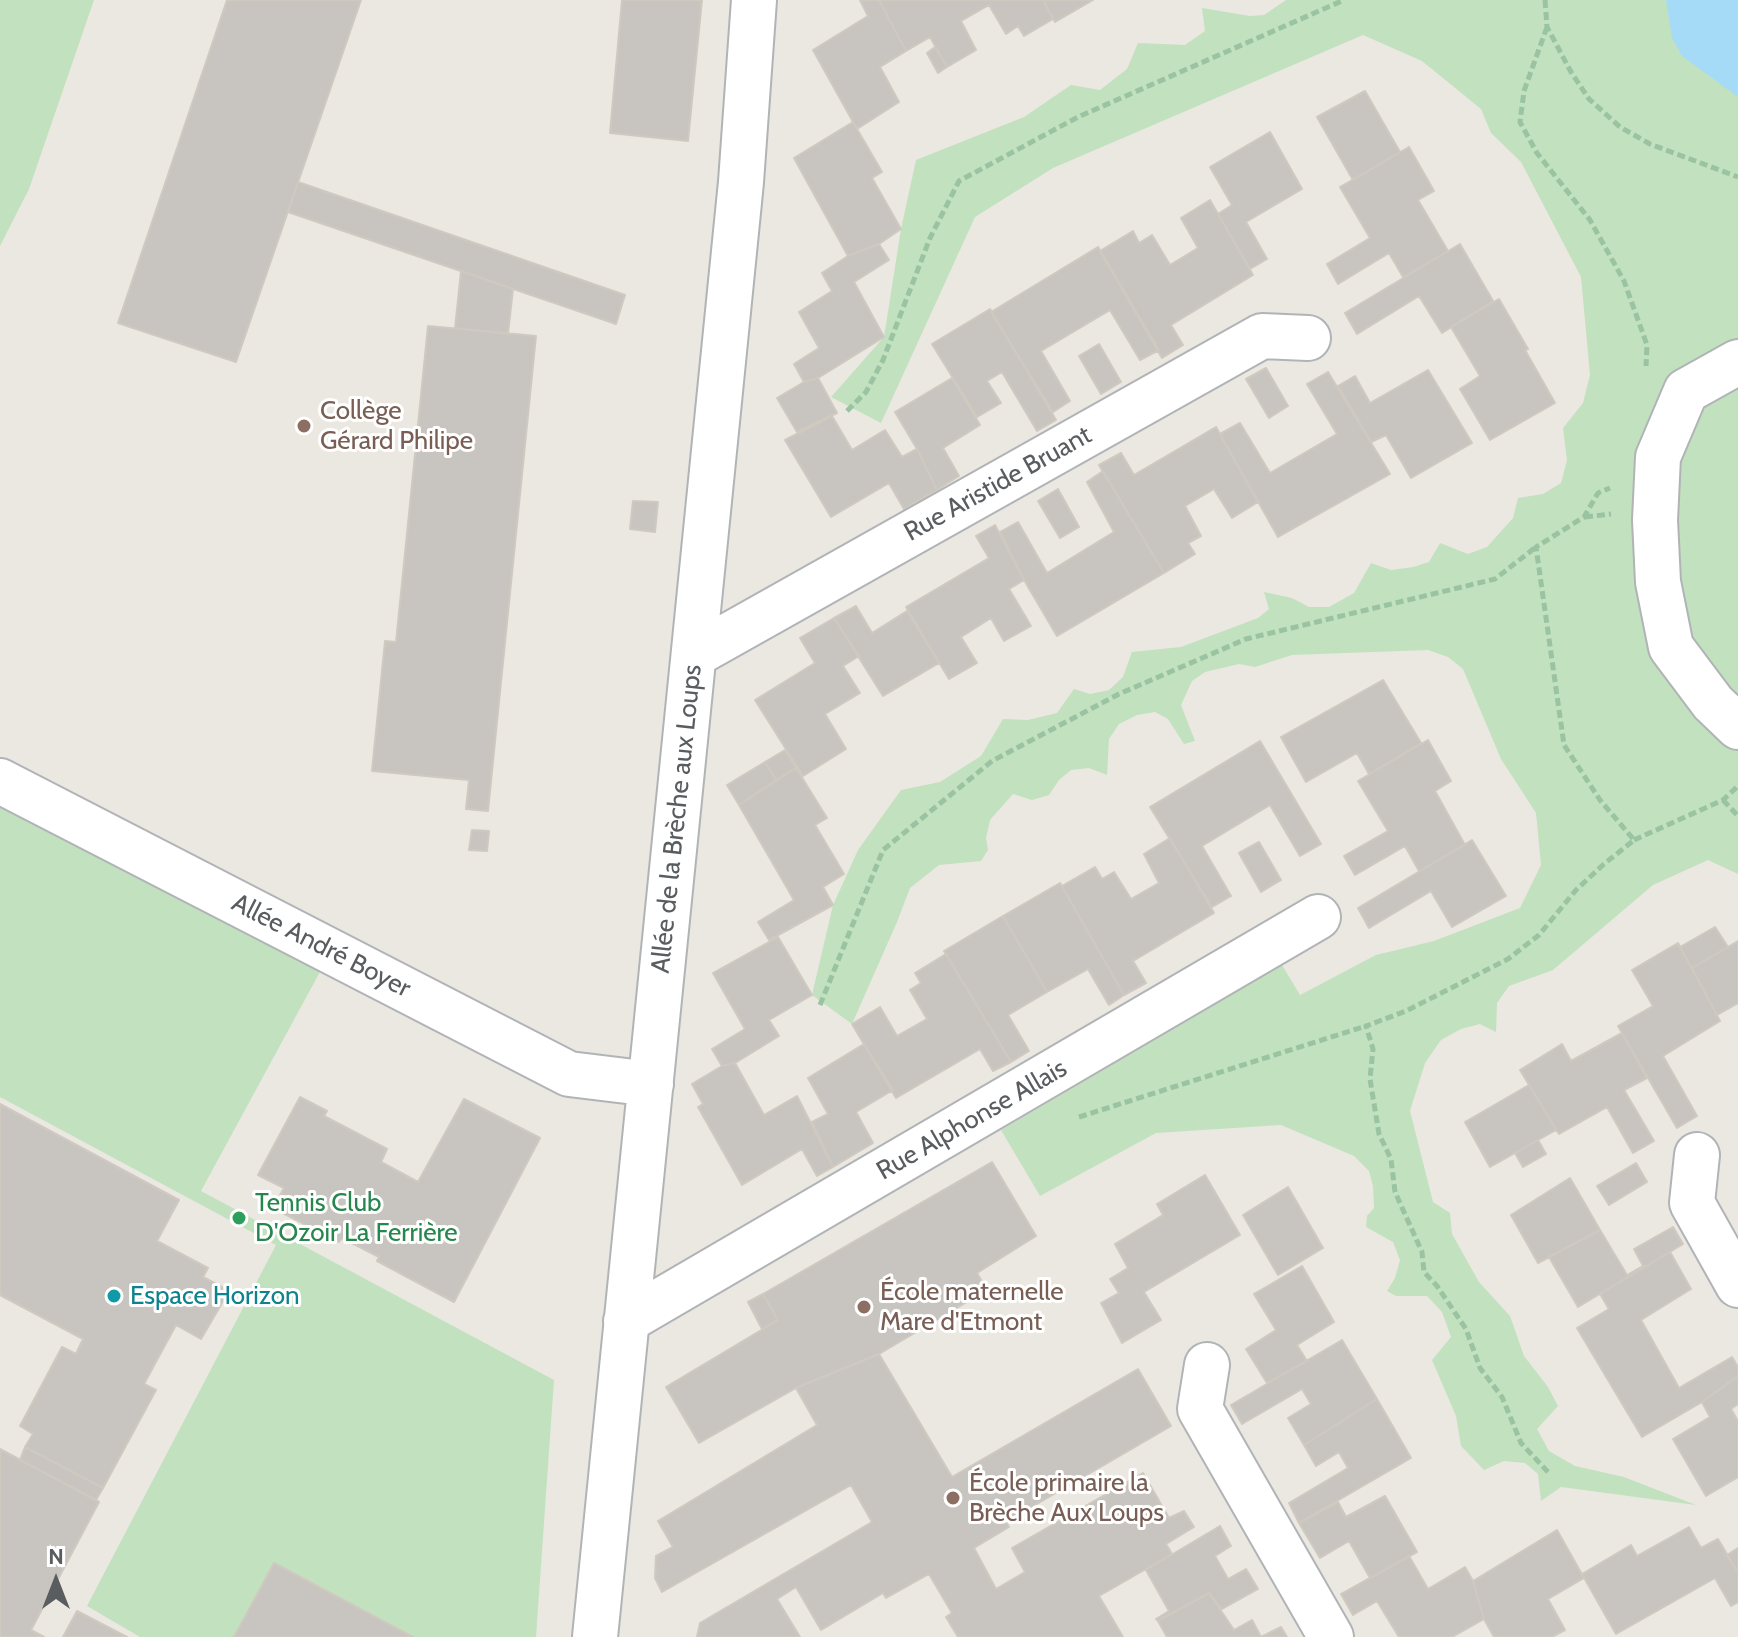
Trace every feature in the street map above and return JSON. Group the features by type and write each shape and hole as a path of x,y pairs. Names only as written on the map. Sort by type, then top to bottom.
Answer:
{"street":[{"name":"Allée de la Brèche aux Loups","path":"595,1637 741,182 754,0"},
{"name":"Rue Aristide Bruant","path":"694,655 1262,336 1308,338"},
{"path":"1738,362 1686,391 1658,457 1655,520 1658,582 1671,647 1713,703 1738,727"},
{"name":"Allée André Boyer","path":"0,781 569,1074 651,1084"},
{"name":"Rue Alphonse Allais","path":"626,1321 1318,917"},
{"path":"1697,1155 1692,1203 1738,1285"},
{"path":"1207,1365 1200,1409 1331,1637"}],"path":[{"path":"847,411 866,392 883,360 930,238 959,181 1078,117 1344,0"},
{"path":"1545,0 1547,27 1589,99 1620,127 1650,144 1738,177"},
{"path":"1547,27 1524,91 1520,122 1537,153 1590,220 1624,281 1647,345 1646,374"},
{"path":"820,1005 883,850 992,761 1119,694 1246,639 1495,579 1536,547 1584,517 1598,493 1622,484"},
{"path":"1536,547 1564,745 1600,800 1634,840"},
{"path":"1079,1117 1406,1011 1508,959 1539,935 1576,890 1634,840 1723,800 1738,786"},
{"path":"1723,800 1738,816"},
{"path":"1366,1026 1373,1049 1370,1079 1379,1134 1391,1159 1395,1192 1422,1252 1424,1272 1466,1329 1480,1368 1502,1397 1521,1443 1548,1472"}],"green space":[{"path":"0,0 94,0 29,189 0,246"},
{"path":"1286,0 1738,0 1738,874 1708,860 1653,885 1553,970 1509,986 1497,1003 1496,1032 1480,1024 1461,1029 1441,1040 1425,1063 1410,1111 1433,1202 1450,1213 1452,1234 1479,1282 1510,1316 1524,1356 1548,1387 1558,1406 1537,1429 1549,1451 1575,1466 1624,1477 1696,1505 1561,1487 1541,1501 1538,1474 1525,1463 1504,1461 1484,1470 1461,1446 1456,1416 1432,1360 1451,1337 1442,1312 1427,1296 1396,1296 1387,1291 1400,1260 1393,1242 1366,1227 1367,1216 1374,1208 1373,1186 1369,1171 1354,1156 1281,1125 1156,1133 1040,1196 1001,1130 1282,965 1300,995 1376,955 1434,941 1520,908 1541,865 1536,813 1501,759 1463,669 1448,657 1428,650 1292,655 1255,667 1239,664 1205,672 1192,681 1181,705 1195,741 1184,744 1168,719 1155,712 1137,715 1119,724 1109,739 1107,775 1089,768 1071,770 1059,780 1049,795 1032,800 1013,794 990,820 986,838 988,850 981,861 939,865 910,888 852,1024 812,995 833,905 858,850 901,790 940,782 981,756 1003,719 1028,720 1057,713 1074,689 1090,694 1109,690 1123,677 1132,652 1181,647 1258,618 1269,609 1264,592 1292,598 1309,607 1329,607 1354,593 1371,563 1391,570 1413,567 1429,562 1440,543 1468,554 1487,547 1513,518 1518,498 1543,494 1561,483 1567,460 1563,428 1583,403 1590,375 1581,277 1521,162 1491,133 1481,109 1422,61 1363,35 1053,168 975,217 881,423 831,397 884,337 901,229 916,160 1024,117 1071,85 1100,90 1127,69 1138,43 1185,45 1205,31 1202,8 1250,16 1264,15"},
{"name":"Tennis Club D'Ozoir La Ferrière","path":"0,804 321,970 201,1191 554,1380 536,1637 140,1637 87,1606 276,1245 0,1097"}],"water":[{"path":"1666,0 1738,0 1738,97 1682,56 1672,38"}],"building":[{"path":"227,0 361,0 236,362 118,323"},
{"path":"622,0 702,0 688,141 610,133"},
{"path":"860,0 879,0 906,51 880,67 899,102 857,129 813,50 868,16"},
{"path":"879,0 1043,0 1053,19 1024,36 1018,26 1006,34 989,5 961,21 976,50 947,67 930,37 906,51"},
{"path":"1043,0 1093,0 1055,22"},
{"path":"935,47 947,67 938,73 927,53"},
{"path":"1365,91 1400,152 1353,180 1317,117"},
{"path":"853,122 882,172 872,178 901,229 879,244 848,256 794,158"},
{"path":"1270,132 1302,189 1246,222 1267,259 1250,269 1218,214 1232,205 1210,167"},
{"path":"1409,147 1434,191 1418,200 1448,251 1403,277 1389,253 1338,284 1327,264 1370,238 1340,187"},
{"path":"298,182 625,295 616,324 288,212"},
{"path":"1210,200 1253,275 1171,325 1183,345 1162,358 1100,251 1133,231 1139,243 1152,235 1170,265 1198,248 1181,218"},
{"path":"879,244 889,260 854,282 884,337 818,378 804,382 794,364 819,348 799,312 832,291 822,273 848,256"},
{"path":"1460,244 1493,301 1442,333 1419,296 1357,334 1345,313"},
{"path":"1098,247 1159,350 1140,360 1110,310 1041,351 1070,401 1053,412 991,312"},
{"path":"461,271 513,289 508,334 455,328"},
{"path":"1499,299 1555,403 1490,440 1460,389 1480,376 1451,327"},
{"path":"990,309 1056,420 1037,431 1002,372 987,381 1001,403 977,417 932,344"},
{"path":"428,326 536,336 488,811 466,809 469,780 372,771 385,641 396,642"},
{"path":"1099,344 1121,382 1101,394 1079,356"},
{"path":"1266,368 1288,406 1269,418 1246,379"},
{"path":"1428,370 1472,443 1411,478 1386,435 1371,442 1338,386 1355,376 1370,403"},
{"path":"1328,372 1390,474 1278,537 1220,434 1240,423 1270,473 1337,434 1307,384"},
{"path":"818,378 837,413 797,432 777,398 804,382"},
{"path":"952,378 980,425 943,448 959,476 937,490 895,412"},
{"path":"832,416 852,450 885,430 902,457 917,449 937,490 904,509 889,483 831,517 785,440"},
{"path":"1216,427 1258,502 1232,518 1214,489 1185,506 1201,536 1188,543 1195,554 1164,573 1099,465 1121,453 1134,475"},
{"path":"1103,471 1164,573 1057,636 1000,532 1018,522 1047,573 1114,532 1087,482"},
{"path":"1058,489 1079,527 1060,538 1038,501"},
{"path":"633,501 658,502 655,532 630,529"},
{"path":"995,525 1024,580 1009,589 1031,626 1004,641 991,618 961,637 977,663 949,679 906,607 989,558 976,536"},
{"path":"856,606 872,633 907,611 939,663 883,696 834,618"},
{"path":"834,618 859,656 843,666 860,693 825,714 846,749 803,776 755,700 815,663 800,638"},
{"path":"1383,680 1421,743 1369,774 1357,753 1306,782 1281,737"},
{"path":"1428,740 1451,781 1435,791 1465,845 1419,871 1405,846 1355,875 1344,856 1388,831 1358,781"},
{"path":"1260,741 1321,844 1300,856 1270,805 1202,846 1231,896 1212,907 1150,807"},
{"path":"785,750 796,768 776,780 765,762"},
{"path":"765,762 776,780 739,805 727,785"},
{"path":"796,768 827,818 815,825 844,874 823,887 833,905 769,940 758,922 794,900 739,805"},
{"path":"472,830 489,831 487,851 469,850"},
{"path":"1170,838 1214,913 1133,961 1146,983 1124,995 1062,886 1095,867 1102,879 1114,872 1131,899 1159,883 1144,854"},
{"path":"1472,840 1506,896 1452,927 1431,891 1369,928 1358,908"},
{"path":"1259,842 1281,880 1261,892 1239,853"},
{"path":"1060,883 1124,995 1109,1005 1088,969 1047,992 1003,916"},
{"path":"1003,916 1047,992 1008,1015 1029,1051 1011,1062 944,951"},
{"path":"1715,927 1728,947 1692,968 1680,947"},
{"path":"778,937 812,995 769,1020 779,1036 735,1063 722,1066 712,1049 745,1029 713,973"},
{"path":"1738,941 1738,1003 1717,1015 1692,968"},
{"path":"1678,943 1720,1021 1663,1056 1697,1116 1677,1128 1618,1026 1653,1006 1632,970"},
{"path":"946,954 1011,1062 993,1071 980,1049 896,1098 852,1024 880,1007 897,1036 927,1019 910,990 921,983 915,973"},
{"path":"1622,1033 1647,1078 1624,1090 1654,1141 1633,1153 1607,1107 1559,1134 1520,1070 1562,1044 1571,1061"},
{"path":"864,1044 893,1090 856,1112 873,1143 833,1167 812,1122 828,1114 808,1078"},
{"path":"735,1063 764,1115 797,1096 833,1167 817,1176 802,1149 742,1185 698,1107 703,1104 692,1084 722,1066"},
{"path":"1529,1085 1556,1130 1490,1167 1465,1122"},
{"path":"300,1097 327,1111 324,1116 387,1149 381,1162 418,1182 464,1099 540,1138 454,1302 377,1261 379,1257 342,1238 339,1242 273,1208 284,1188 258,1175"},
{"name":"Espace Horizon","path":"0,1104 179,1200 157,1241 208,1268 203,1277 222,1287 225,1298 201,1339 176,1325 144,1384 156,1390 103,1488 25,1447 33,1434 20,1426 62,1347 76,1354 83,1339 0,1295"},
{"path":"1538,1140 1546,1154 1523,1167 1515,1153"},
{"name":"École maternelle Mare d'Etmont","path":"992,1162 1036,1236 977,1273 987,1290 879,1354 796,1388 699,1443 666,1387 778,1320 763,1294"},
{"path":"1636,1163 1647,1182 1609,1205 1597,1186"},
{"path":"1205,1175 1240,1235 1144,1292 1161,1320 1122,1343 1101,1303 1119,1293 1110,1279 1128,1268 1115,1244 1163,1215 1157,1204"},
{"path":"1570,1178 1600,1230 1538,1263 1511,1215"},
{"path":"1288,1187 1323,1248 1278,1275 1243,1215"},
{"path":"1673,1227 1683,1244 1578,1307 1549,1257 1600,1230 1627,1275 1643,1266 1634,1249"},
{"path":"1670,1252 1691,1289 1641,1320 1679,1388 1732,1357 1738,1367 1738,1376 1702,1402 1642,1437 1577,1328 1609,1309 1600,1294"},
{"path":"1302,1266 1334,1322 1297,1345 1307,1361 1267,1383 1246,1349 1276,1330 1254,1294"},
{"path":"763,1294 778,1320 762,1329 748,1302"},
{"path":"1342,1340 1377,1399 1304,1445 1288,1418 1311,1404 1302,1389 1242,1424 1231,1405"},
{"name":"École primaire la Brèche Aux Loups","path":"879,1354 952,1477 1138,1369 1171,1426 1006,1522 1009,1527 974,1548 996,1589 1025,1572 1012,1548 1143,1473 1169,1518 1184,1511 1194,1527 1166,1544 1172,1554 1099,1596 1123,1637 958,1637 946,1617 952,1613 929,1574 886,1598 883,1593 821,1630 796,1587 777,1599 800,1637 697,1637 700,1623 872,1522 851,1485 662,1592 655,1578 656,1556 673,1547 658,1521 817,1425 796,1388"},
{"path":"1738,1376 1738,1404 1731,1409 1738,1421 1738,1477 1706,1496 1673,1439 1710,1417 1702,1402"},
{"path":"1377,1399 1411,1458 1299,1523 1289,1503 1348,1468 1339,1452 1316,1466 1304,1445"},
{"path":"25,1447 103,1488 96,1500 20,1460"},
{"path":"0,1449 99,1502 31,1630 44,1637 0,1637"},
{"path":"1385,1496 1417,1552 1370,1578 1349,1541 1320,1558 1299,1523 1338,1502 1346,1517"},
{"path":"1220,1526 1231,1546 1215,1556 1228,1579 1246,1569 1258,1589 1222,1609 1209,1593 1158,1621 1156,1619 1169,1611 1146,1570"},
{"path":"1689,1527 1701,1548 1718,1539 1738,1573 1738,1602 1731,1606 1715,1578 1616,1634 1582,1574 1631,1545 1637,1556"},
{"path":"1557,1530 1584,1578 1548,1599 1565,1630 1552,1637 1494,1637 1484,1619 1473,1581"},
{"path":"1738,1548 1738,1573 1727,1555"},
{"path":"1409,1556 1428,1589 1465,1567 1473,1581 1484,1619 1452,1637 1399,1637 1377,1601 1353,1615 1341,1594"},
{"path":"274,1563 413,1637 234,1637"},
{"path":"1209,1593 1234,1630 1252,1620 1261,1637 1167,1637 1158,1621"},
{"path":"77,1611 127,1637 63,1637"},
{"path":"1281,1627 1287,1637 1261,1637"}],"place":[{"name":"Collège Gérard Philipe","path":"304,426"},
{"name":"Tennis Club D'Ozoir La Ferrière","path":"239,1218"},
{"name":"Espace Horizon","path":"114,1296"},
{"name":"École maternelle Mare d'Etmont","path":"864,1307"},
{"name":"École primaire la Brèche Aux Loups","path":"953,1498"}]}
